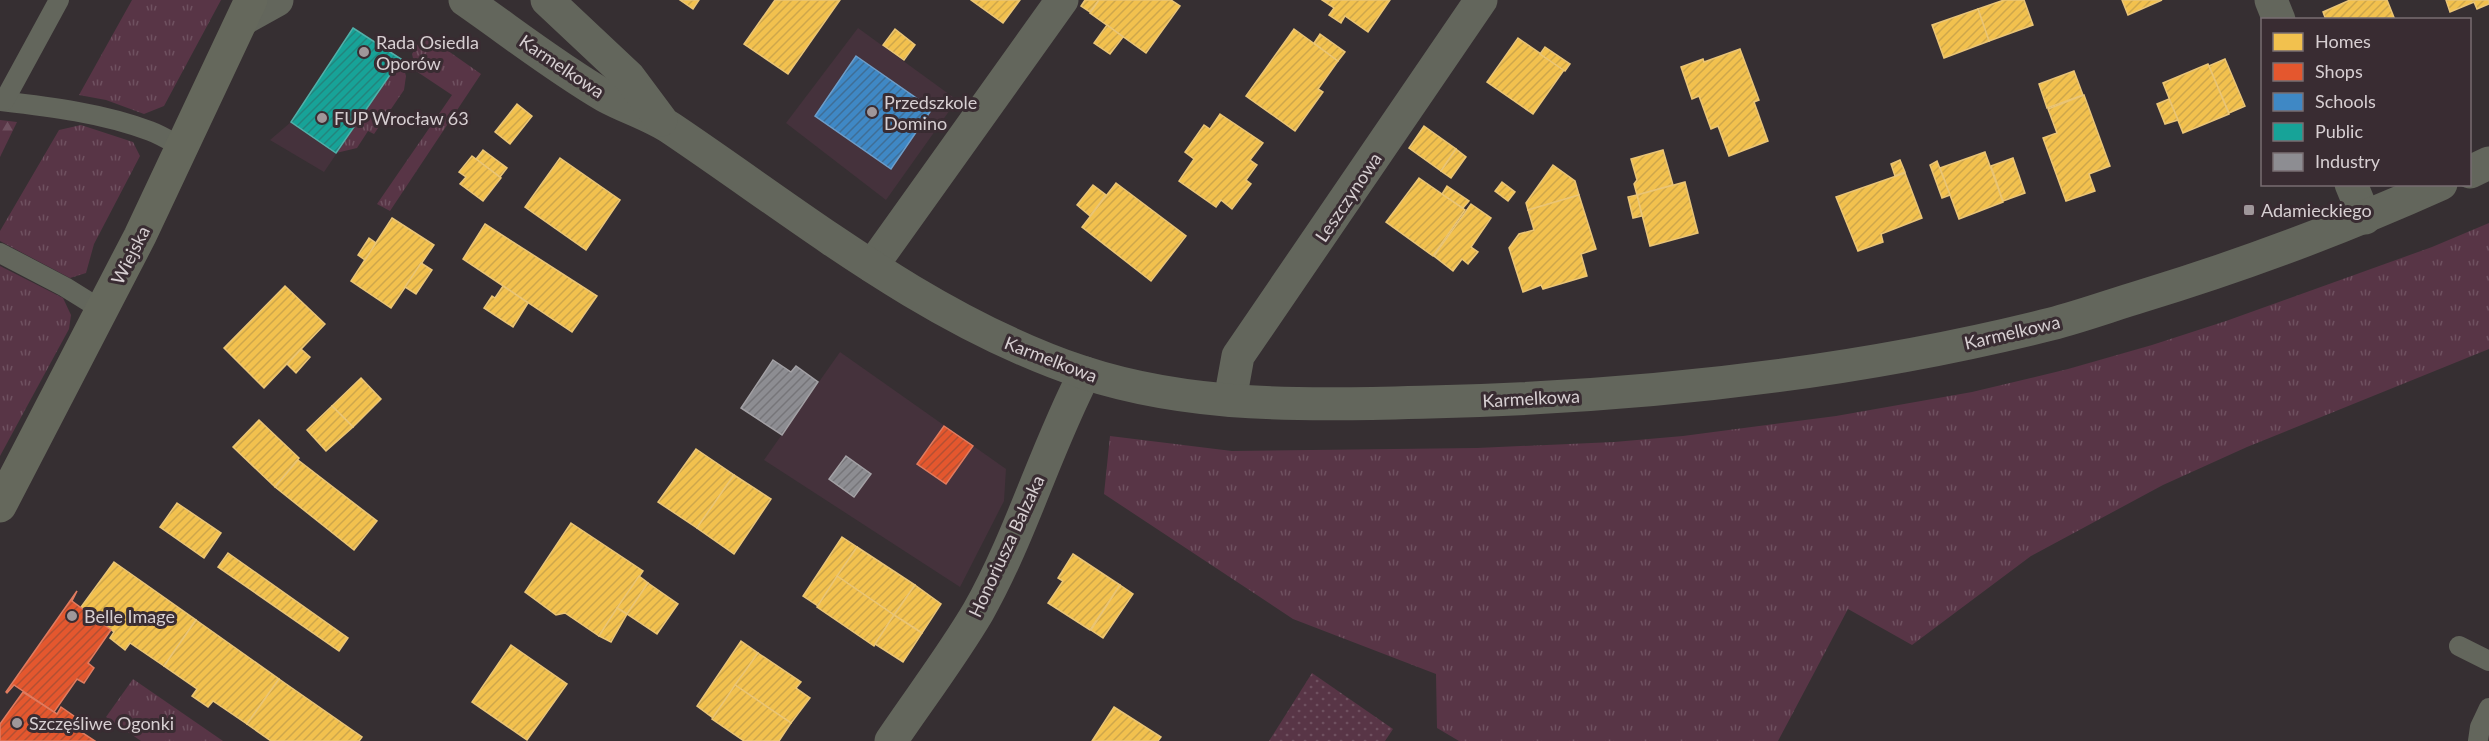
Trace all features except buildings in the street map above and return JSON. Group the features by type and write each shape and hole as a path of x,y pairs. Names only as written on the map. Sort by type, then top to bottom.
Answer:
{"main road":[{"name":"Wiejska","path":"0,506 183,148 247,10"}],"street":[{"path":"247,10 277,0"},
{"name":"Karmelkowa","path":"465,0 607,97 664,124 872,266 956,318 1037,356 1148,391 1270,404 1507,400 1753,380 1906,355 2052,324 2203,278 2365,218 2437,186"},
{"name":"Karmelkowa","path":"547,0 629,77 664,124"},
{"path":"872,266 1062,0"},
{"name":"Leszczynowa","path":"1230,400 1238,356 1481,0"},
{"path":"2271,0 2278,18"},
{"path":"2471,171 2489,163"},
{"path":"2352,186 2365,218"},
{"name":"Honoriusza Balzaka","path":"891,741 978,611 1016,530 1066,409 1085,373"}],"lane":[{"path":"59,0 2,101 56,107 94,115 150,131 183,148"},
{"path":"0,253 65,287 102,310"},
{"path":"2459,646 2489,662"},
{"path":"2478,741 2480,727 2489,708"}],"shaded area":[{"path":"353,28 401,59 324,172 270,140 291,122"},
{"name":"Przedszkole Domino","path":"858,28 957,100 886,200 786,123"},
{"path":"840,352 1006,469 1004,501 960,587 764,460"}],"green space":[{"path":"132,0 221,0 164,106 144,114 106,100 79,95"},
{"path":"424,34 481,74 390,211 377,204 452,95 416,71 412,54"},
{"path":"401,59 406,76 404,90 374,134 368,131 357,148 336,153"},
{"path":"0,120 17,122 0,157"},
{"path":"81,125 133,142 140,156 94,244 86,273 70,278 0,241 0,231 59,130"},
{"path":"2489,223 2489,349 2247,447 2163,485 2031,556 1912,645 1848,609 1778,741 1459,741 1437,728 1436,674 1293,619 1104,494 1110,436 1232,451 1477,448 1614,442 1683,436 1836,416 1972,392 2068,369 2226,321 2432,247"},
{"path":"0,266 63,298 71,315 69,329 0,456"},
{"path":"1312,673 1393,729 1385,741 1269,741"},
{"path":"133,679 223,741 141,741 106,717"}],"place":[{"name":"Rada Osiedla Oporów","path":"364,52"},
{"name":"Przedszkole Domino","path":"872,112"},
{"name":"FUP Wrocław 63","path":"322,118"},
{"name":"Adamieckiego","path":"2249,210"},
{"name":"Belle Image","path":"72,616"},
{"name":"Szczęśliwe Ogonki","path":"17,723"}]}
